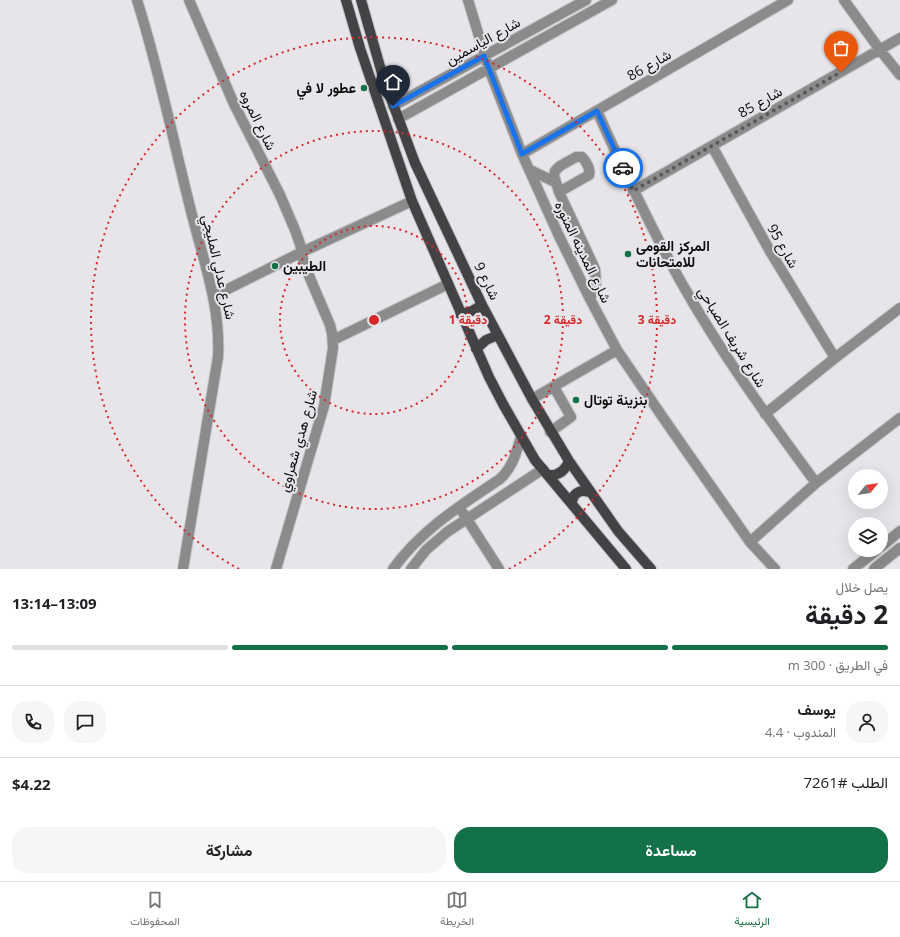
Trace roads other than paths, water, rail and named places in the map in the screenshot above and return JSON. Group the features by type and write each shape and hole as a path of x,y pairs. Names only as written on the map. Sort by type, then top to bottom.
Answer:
{"main road":[{"path":"346,0 360,48 412,201 460,314 503,404 535,460 626,569"},
{"name":"شارع 9","path":"361,0 383,77 415,163 482,305 550,432 589,492 618,531 651,569"},
{"path":"460,314 472,311 482,305"},
{"path":"476,349 486,340 498,335"},
{"path":"545,472 559,474 566,469 569,461"},
{"path":"572,504 573,497 578,492 589,492"}],"street":[{"name":"شارع عدلي المليجي","path":"137,0 150,44 189,205 214,296 220,338 183,569"},
{"name":"شارع المروه","path":"189,0 234,104 280,195 295,230 302,252"},
{"name":"شارع المدينه المنوره","path":"468,0 484,56 522,154 559,236 617,350 750,542 775,569"},
{"name":"شارع الياسمين","path":"393,106 586,0"},
{"name":"شارع الياسمين","path":"398,119 612,0"},
{"name":"شارع 86","path":"522,154 788,0"},
{"path":"844,0 880,50 900,74"},
{"name":"شارع 85","path":"633,191 900,38"},
{"name":"شارع شريف الصباحي","path":"597,111 633,191 686,289 732,365 765,414 816,483"},
{"name":"شارع 95","path":"712,146 771,253 835,358"},
{"path":"559,192 589,176 590,172 584,160 579,156 560,166 555,171 554,176 559,192 595,269 596,283 590,299"},
{"path":"530,170 555,182"},
{"path":"214,296 302,252 412,201"},
{"path":"559,236 576,228"},
{"name":"شارع هدي شعراوي","path":"276,569 324,406 333,340 330,325 304,264 302,252"},
{"path":"333,340 448,284"},
{"path":"765,414 900,308"},
{"path":"532,399 617,350"},
{"path":"550,432 571,417 554,387"},
{"path":"750,542 816,483 900,418"},
{"path":"393,569 412,546 435,524 505,475 514,459 521,437"},
{"path":"411,569 426,550 446,532 517,486 545,472"},
{"path":"505,475 514,478 517,486"},
{"path":"458,507 499,569"},
{"path":"888,540 900,531"},
{"path":"874,569 900,548"},
{"path":"853,569 868,557"}],"place":[{"name":"عطور لا في","path":"364,88"},
{"name":"المركز القومى للامتحانات","path":"628,254"},
{"name":"الطيبين","path":"275,266"},
{"name":"بنزينة توتال","path":"576,400"}]}
